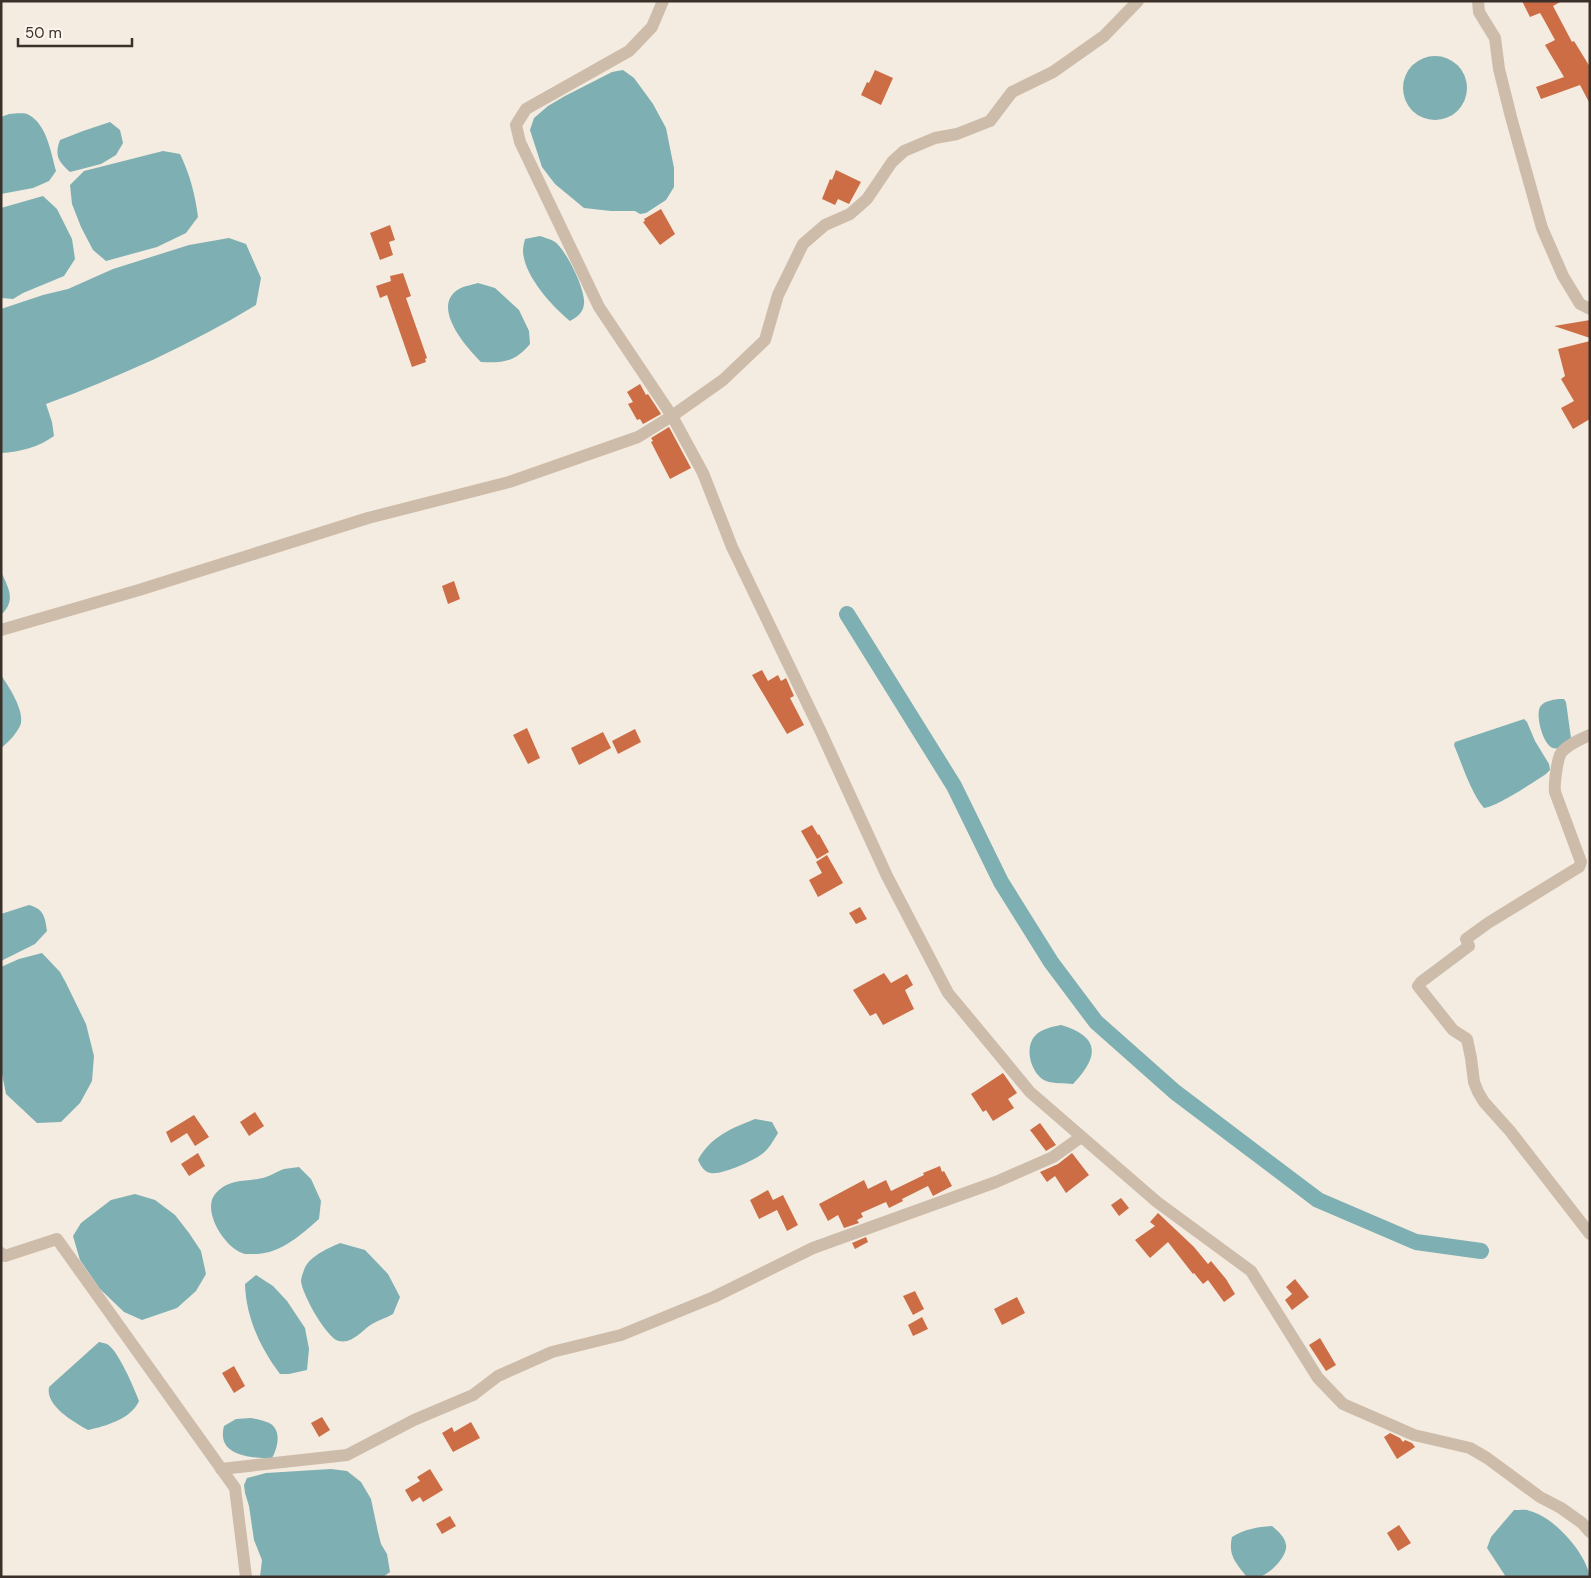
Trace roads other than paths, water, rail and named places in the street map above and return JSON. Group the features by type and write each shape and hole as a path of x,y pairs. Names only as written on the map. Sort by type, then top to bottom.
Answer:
{"street":[{"path":"663,1 652,27 629,50 526,109 516,125 520,142 599,307 672,416 703,473 732,547 821,732 887,876 948,993 1030,1092 1157,1202 1251,1271 1318,1378 1343,1404 1414,1435 1470,1448 1487,1458 1540,1497 1561,1508 1582,1523 1590,1532"},
{"path":"1,630 139,590 368,518 509,482 638,437 724,380 765,340 778,294 803,244 825,225 850,214 867,199 892,162 904,151 935,138 957,134 990,121 1012,92 1053,72 1104,36 1138,1"},
{"path":"1478,1 1479,12 1495,38 1511,117 1542,228 1563,276 1580,304 1590,309"},
{"path":"1590,735 1566,748 1560,755 1554,782 1555,792 1581,862 1579,867 1488,922 1466,939 1468,946 1418,986 1453,1030 1467,1039 1474,1082 1484,1102 1510,1131 1590,1234"},
{"path":"221,1469 347,1455 414,1420 472,1395 498,1376 552,1352 622,1335 714,1297 813,1248 996,1182 1052,1157 1081,1136"},
{"path":"1,1253 6,1256 57,1239 235,1488 246,1577"}],"water":[{"path":"1429,56 1441,56 1458,65 1465,76 1467,88 1465,100 1458,111 1441,120 1429,120 1417,115 1408,106 1403,94 1403,82 1408,70 1417,61"},
{"path":"623,70 634,78 653,104 666,128 674,168 674,187 666,200 646,213 640,214 635,211 584,208 555,184 542,167 530,130 534,118 548,106 612,72"},
{"path":"9,114 27,114 40,125 50,148 56,171 49,181 33,188 1,194 1,117"},
{"path":"110,122 120,130 123,143 116,155 101,164 70,172 63,165 58,155 57,150 60,140"},
{"path":"163,151 180,154 192,185 198,217 186,233 157,247 106,261 93,250 81,227 72,204 70,185 84,171"},
{"path":"43,196 57,209 72,239 75,259 64,276 13,299 1,298 1,208"},
{"path":"540,236 553,241 559,246 579,280 584,304 581,312 570,321 540,290 528,270 523,251 525,239"},
{"path":"229,238 246,244 261,278 256,305 206,334 154,359 46,404 54,436 29,448 1,453 1,309 68,289 113,269 189,245"},
{"path":"478,283 495,288 519,310 529,331 530,344 514,358 496,362 481,362 467,347 453,326 449,316 448,305 451,296 461,288"},
{"path":"1,571 10,594 10,599 6,610 1,615"},
{"path":"1,675 15,698 20,711 21,723 10,740 1,748"},
{"path":"1564,699 1566,702 1571,738 1559,748 1554,748 1545,740 1542,733 1539,711 1544,703"},
{"path":"1524,719 1549,764 1550,770 1515,794 1490,807 1484,808 1467,778 1454,745 1455,742"},
{"path":"29,905 41,911 47,931 35,944 1,961 1,914"},
{"path":"42,953 60,972 66,983 86,1024 94,1056 92,1081 80,1103 61,1122 37,1123 6,1094 1,1069 1,967 19,959"},
{"path":"1061,1025 1083,1035 1092,1049 1088,1065 1073,1084 1046,1081 1033,1068 1031,1062 1030,1049 1034,1037 1043,1030"},
{"path":"755,1119 772,1122 778,1133 767,1150 752,1160 730,1170 711,1173 705,1170 698,1160 709,1145 722,1134"},
{"path":"299,1167 311,1179 321,1201 319,1219 291,1242 266,1253 245,1254 230,1245 217,1228 213,1219 212,1200 216,1193 234,1182 259,1179 284,1169"},
{"path":"135,1194 155,1200 175,1215 201,1251 206,1274 196,1291 177,1308 142,1320 124,1312 100,1289 80,1260 73,1236 81,1223 111,1200"},
{"path":"340,1243 365,1250 388,1274 400,1297 393,1314 372,1324 353,1339 344,1341 334,1338 322,1325 306,1296 301,1281 306,1265 310,1261"},
{"path":"256,1275 273,1286 287,1301 305,1328 309,1349 307,1370 280,1374 260,1343 251,1320 245,1284"},
{"path":"99,1342 107,1344 116,1354 139,1401 130,1413 117,1421 88,1430 68,1418 56,1407 51,1401 49,1387"},
{"path":"251,1418 267,1422 274,1427 277,1441 276,1450 272,1458 245,1456 230,1449 225,1444 223,1436 224,1426 236,1419"},
{"path":"331,1469 347,1471 361,1482 371,1499 381,1544 387,1554 390,1572 383,1577 260,1577 262,1560 254,1540 245,1493 244,1485 247,1478 266,1473"},
{"path":"1514,1510 1527,1510 1549,1520 1576,1547 1590,1577 1506,1577 1487,1548 1491,1537"},
{"path":"1272,1526 1284,1539 1286,1549 1284,1554 1277,1564 1263,1576 1246,1576 1232,1554 1232,1537 1251,1529"}],"waterway":[{"path":"847,614 954,786 1001,882 1051,962 1096,1022 1175,1092 1318,1200 1416,1242 1481,1251"}]}
